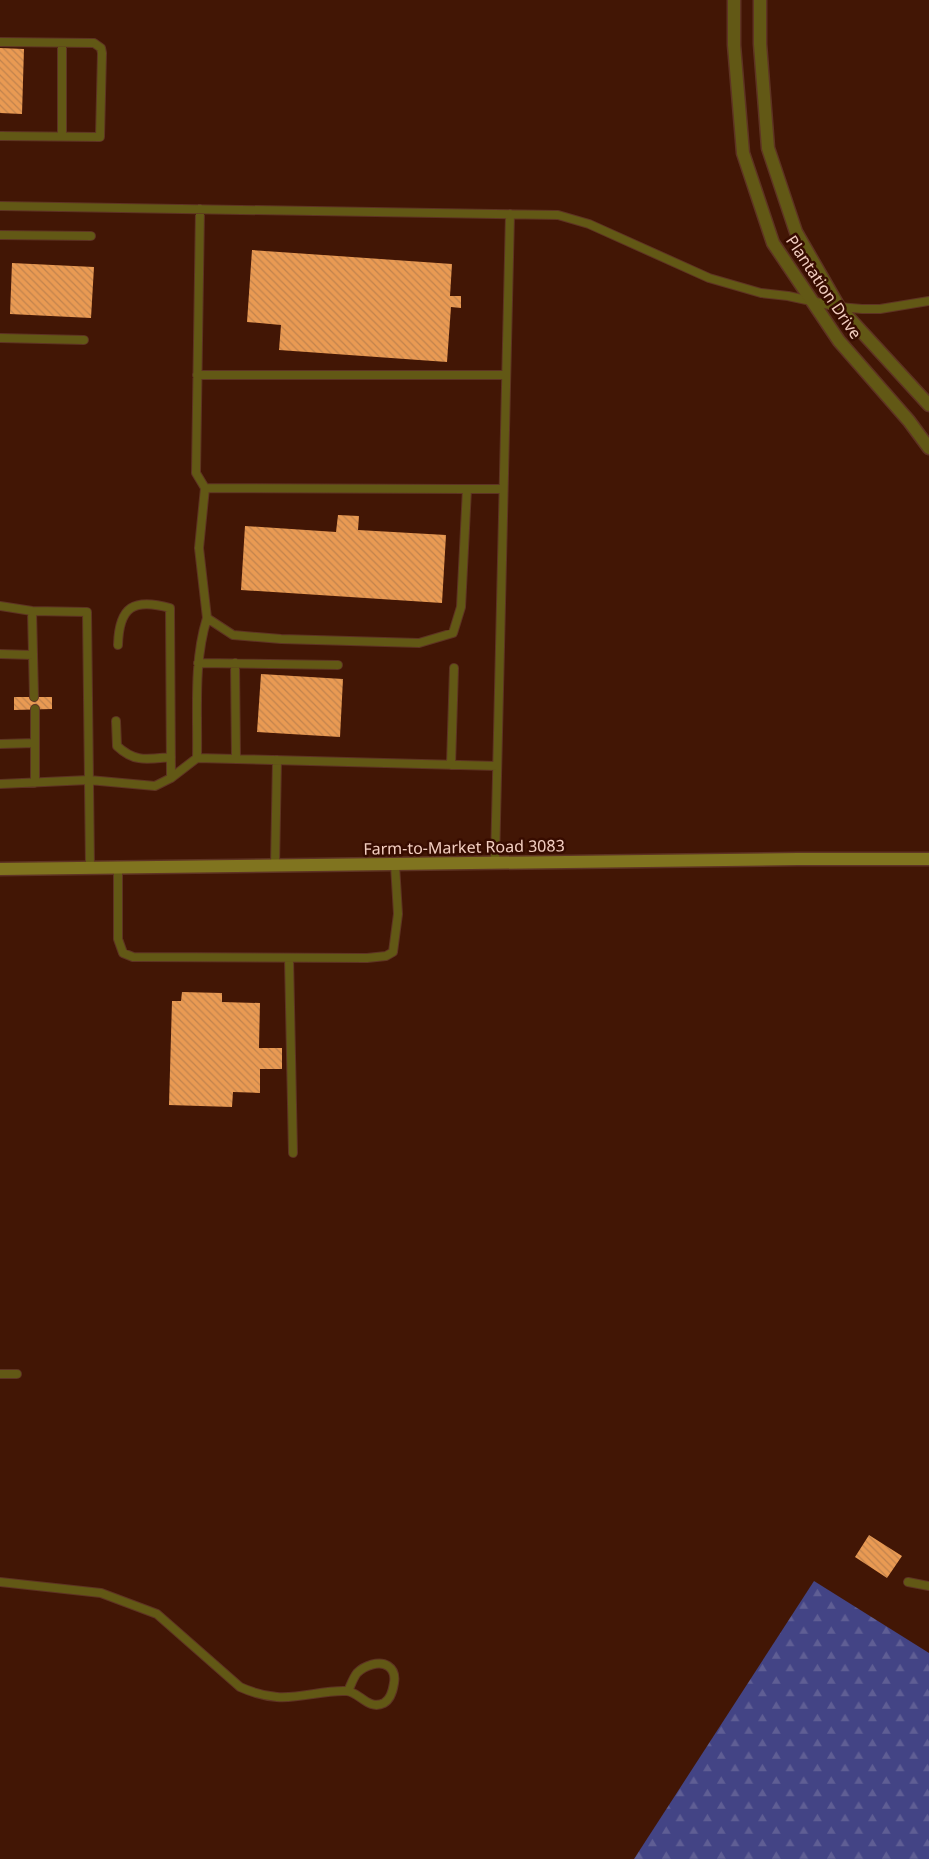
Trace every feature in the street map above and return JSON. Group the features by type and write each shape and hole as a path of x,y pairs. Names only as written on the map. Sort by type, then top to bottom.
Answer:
{"main road":[{"name":"Farm-to-Market Road 3083","path":"0,869 929,859"}],"street":[{"name":"Plantation Drive","path":"734,0 734,45 743,152 773,243 838,341 909,421 929,448"},
{"name":"Plantation Drive","path":"760,0 760,44 768,148 796,232 839,307 929,405"}],"lane":[{"path":"0,42 94,43 101,48 102,53 100,137 0,136"},
{"path":"62,43 62,136"},
{"path":"0,206 558,215 589,224 708,278 760,293 788,296 839,307 880,309 929,302"},
{"path":"197,758 198,663 201,638 207,618 199,548 205,488 196,473 200,209"},
{"path":"495,863 510,214"},
{"path":"0,235 91,236"},
{"path":"0,338 84,340"},
{"path":"197,375 506,376"},
{"path":"205,488 503,489"},
{"path":"207,618 232,635 281,639 419,643 453,633 460,607 464,566 467,489"},
{"path":"118,645 118,634 124,613 134,606 153,603 170,608 171,778"},
{"path":"0,606 32,611 87,612 90,868"},
{"path":"32,611 34,697"},
{"path":"0,654 33,655"},
{"path":"198,663 338,665"},
{"path":"235,663 236,758"},
{"path":"451,765 454,668"},
{"path":"35,710 35,782"},
{"path":"116,720 117,746 128,756 144,760 171,757"},
{"path":"0,744 35,744"},
{"path":"0,784 89,780 155,786 171,778 197,758 497,766"},
{"path":"275,866 277,760"},
{"path":"118,868 118,939 122,953 132,957 366,958 386,956 393,952 398,914 395,865"},
{"path":"289,958 293,1153"},
{"path":"0,1374 17,1374"},
{"path":"0,1582 101,1593 122,1599 157,1614 240,1687 252,1692 277,1697 348,1690 368,1703 376,1704 384,1702 391,1696 395,1676 390,1667 384,1664 366,1666 356,1674 348,1690"},
{"path":"908,1582 929,1586"}],"green space":[{"path":"814,1581 929,1653 929,1859 634,1859"}],"building":[{"path":"0,48 24,49 22,114 0,113"},
{"path":"252,250 452,264 450,296 461,296 461,308 451,307 447,362 279,350 281,325 247,322"},
{"path":"12,263 94,267 91,318 10,314"},
{"path":"338,515 359,516 358,530 446,535 442,603 241,590 245,526 336,532"},
{"path":"261,674 343,679 340,737 257,732"},
{"path":"14,697 52,697 52,709 14,710"},
{"path":"182,992 222,993 222,1002 260,1003 259,1048 282,1048 282,1069 260,1069 260,1093 233,1092 232,1107 169,1105 172,1001 181,1001"},
{"path":"869,1535 902,1556 887,1578 855,1557"}]}
